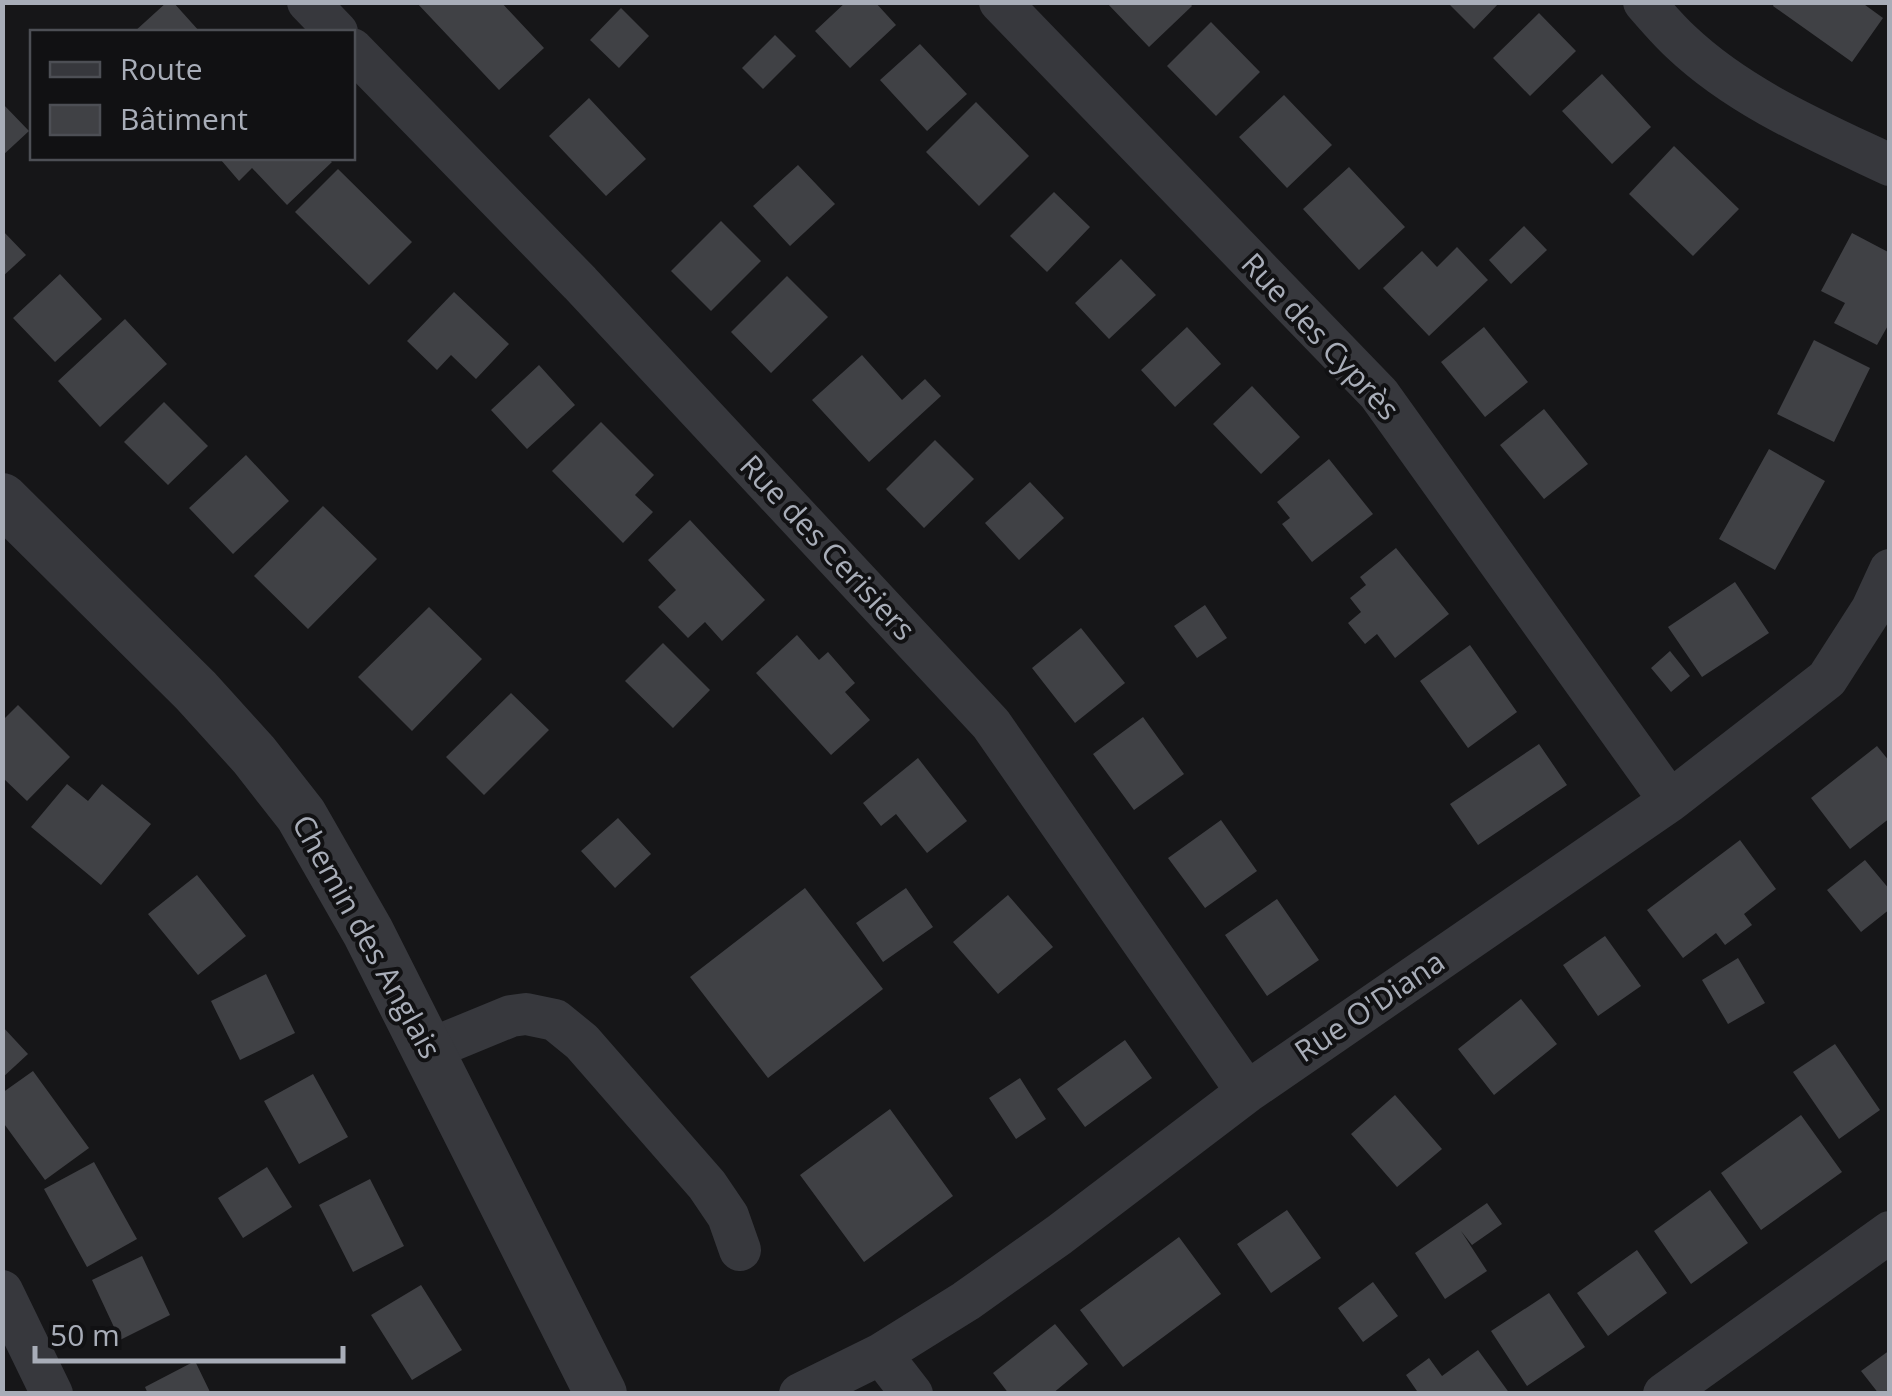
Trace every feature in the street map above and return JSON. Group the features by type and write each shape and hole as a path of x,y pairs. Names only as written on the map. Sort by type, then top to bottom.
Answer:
{"street":[{"path":"308,2 335,30"},
{"name":"Rue des Cyprès","path":"1000,2 1379,394 1670,801"},
{"path":"1644,2 1684,44 1740,86 1803,123 1890,165"},
{"name":"Rue des Cerisiers","path":"355,52 580,283 991,724 1247,1092"},
{"name":"Chemin des Anglais","path":"2,499 196,691 301,814 344,886 601,1394"},
{"name":"Rue O'Diana","path":"800,1394 940,1319 1247,1092 1670,801 1827,680 1872,609 1890,570"},
{"path":"428,1050 511,1016 526,1014 555,1020 582,1042 707,1185 728,1216 740,1250"},
{"path":"1664,1394 1890,1232"},
{"path":"2,1291 16,1362 52,1394"},
{"path":"880,1354 912,1394"}],"building":[{"path":"167,2 173,2 198,30 136,30"},
{"path":"416,2 501,2 544,48 499,90"},
{"path":"846,2 875,2 896,25 850,68 815,31"},
{"path":"1106,2 1189,2 1192,6 1149,47"},
{"path":"1447,2 1500,2 1474,29"},
{"path":"1775,2 1861,2 1883,18 1852,62 1773,6"},
{"path":"621,8 649,36 619,68 590,40"},
{"path":"1539,13 1576,51 1530,96 1493,58"},
{"path":"1211,22 1260,72 1216,116 1167,66"},
{"path":"775,35 796,56 763,89 742,68"},
{"path":"920,44 967,94 927,131 880,80"},
{"path":"1602,74 1651,127 1612,164 1562,111"},
{"path":"1284,95 1332,145 1287,188 1239,137"},
{"path":"589,98 646,159 606,196 549,136"},
{"path":"976,102 1029,156 979,206 926,152"},
{"path":"2,103 29,131 2,156"},
{"path":"1674,146 1739,209 1693,256 1629,194"},
{"path":"221,160 332,162 287,205 252,168 239,181"},
{"path":"798,165 835,204 790,246 753,206"},
{"path":"1349,167 1405,227 1359,270 1303,209"},
{"path":"338,169 412,242 369,285 295,212"},
{"path":"1054,192 1090,227 1047,272 1010,236"},
{"path":"721,221 761,261 711,311 671,271"},
{"path":"1524,226 1547,250 1511,284 1489,260"},
{"path":"2,230 26,255 2,277"},
{"path":"1852,233 1890,253 1890,322 1877,345 1834,323 1845,303 1821,291"},
{"path":"1457,247 1488,280 1429,336 1383,288 1422,251 1437,267"},
{"path":"1121,259 1156,295 1109,339 1075,303"},
{"path":"60,274 102,319 55,362 13,318"},
{"path":"787,276 828,317 771,373 731,332"},
{"path":"454,292 509,344 476,379 451,355 437,370 407,341"},
{"path":"125,319 167,364 100,427 58,381"},
{"path":"1187,327 1221,364 1175,407 1141,370"},
{"path":"1484,327 1528,382 1485,417 1441,362"},
{"path":"1814,340 1870,368 1834,442 1777,414"},
{"path":"862,355 902,400 925,379 941,396 869,462 812,400"},
{"path":"539,365 575,405 527,449 491,410"},
{"path":"1252,386 1300,437 1261,474 1213,424"},
{"path":"164,402 208,446 168,485 124,442"},
{"path":"1544,409 1588,464 1544,499 1500,445"},
{"path":"601,422 654,475 635,495 653,512 623,543 552,471"},
{"path":"935,440 974,479 924,528 886,489"},
{"path":"1769,449 1825,481 1775,570 1719,539"},
{"path":"246,455 289,501 233,554 189,508"},
{"path":"1329,459 1373,514 1312,562 1282,524 1290,518 1277,502"},
{"path":"1030,482 1064,518 1019,560 985,523"},
{"path":"323,506 377,559 308,629 254,576"},
{"path":"690,520 765,600 722,641 705,622 688,638 658,607 676,590 648,560"},
{"path":"1396,548 1449,614 1395,658 1377,634 1365,644 1348,623 1361,612 1350,598 1366,585 1360,577"},
{"path":"1735,582 1769,633 1702,677 1668,627"},
{"path":"1205,605 1227,638 1197,658 1174,626"},
{"path":"429,607 482,659 412,731 358,677"},
{"path":"1081,628 1125,683 1075,723 1032,668"},
{"path":"797,635 819,660 828,652 855,683 845,692 870,720 831,755 756,673"},
{"path":"663,643 710,690 673,728 625,681"},
{"path":"1470,645 1517,712 1468,748 1420,681"},
{"path":"1670,651 1690,676 1671,692 1651,668"},
{"path":"511,693 549,730 484,795 446,757"},
{"path":"18,705 70,757 27,801 2,777 2,721"},
{"path":"1143,717 1184,774 1134,810 1093,754"},
{"path":"1539,744 1567,785 1478,845 1450,804"},
{"path":"1877,746 1890,762 1890,818 1850,849 1811,798"},
{"path":"918,758 967,821 927,853 896,814 881,826 863,803"},
{"path":"67,784 88,801 102,784 151,824 101,885 31,827"},
{"path":"618,818 651,854 615,888 581,851"},
{"path":"1221,820 1257,871 1205,908 1168,858"},
{"path":"1740,840 1776,889 1744,914 1752,925 1725,945 1716,933 1683,958 1647,910"},
{"path":"1865,860 1890,890 1890,909 1861,932 1827,890"},
{"path":"197,875 246,936 198,975 148,914"},
{"path":"805,888 883,989 768,1078 690,977"},
{"path":"906,888 933,927 883,962 856,923"},
{"path":"1008,895 1053,947 998,994 953,942"},
{"path":"1277,899 1319,960 1267,996 1225,935"},
{"path":"1605,936 1641,986 1598,1016 1563,965"},
{"path":"1738,958 1765,1003 1728,1024 1702,980"},
{"path":"266,974 295,1033 240,1060 211,1001"},
{"path":"1521,999 1557,1044 1494,1095 1458,1049"},
{"path":"2,1026 28,1054 2,1078"},
{"path":"1125,1040 1152,1078 1085,1127 1057,1089"},
{"path":"1835,1044 1880,1110 1839,1139 1793,1072"},
{"path":"33,1071 89,1148 45,1180 2,1121 2,1093"},
{"path":"313,1074 348,1137 299,1164 264,1101"},
{"path":"1020,1078 1046,1119 1016,1139 989,1098"},
{"path":"1395,1095 1442,1149 1397,1187 1351,1134"},
{"path":"890,1109 953,1196 864,1262 800,1175"},
{"path":"1801,1115 1842,1172 1761,1230 1721,1173"},
{"path":"94,1162 137,1239 87,1267 44,1189"},
{"path":"267,1167 292,1207 243,1238 218,1198"},
{"path":"370,1179 404,1246 353,1272 319,1205"},
{"path":"1710,1190 1748,1243 1691,1284 1654,1231"},
{"path":"1487,1203 1502,1224 1472,1245 1461,1231 1487,1271 1445,1299 1415,1253"},
{"path":"1287,1210 1321,1258 1271,1293 1237,1244"},
{"path":"1179,1237 1221,1294 1123,1367 1080,1310"},
{"path":"1637,1250 1667,1293 1608,1336 1577,1293"},
{"path":"142,1256 170,1315 120,1340 92,1280"},
{"path":"1373,1282 1398,1316 1363,1342 1338,1308"},
{"path":"421,1285 462,1350 412,1380 371,1315"},
{"path":"1549,1293 1585,1347 1527,1386 1491,1331"},
{"path":"1055,1324 1088,1364 1052,1394 1009,1394 993,1373"},
{"path":"1478,1350 1510,1394 1419,1394 1406,1375 1429,1358 1442,1376"},
{"path":"1890,1350 1890,1394 1879,1394 1861,1371"},
{"path":"195,1361 211,1394 148,1394 145,1387"}]}
